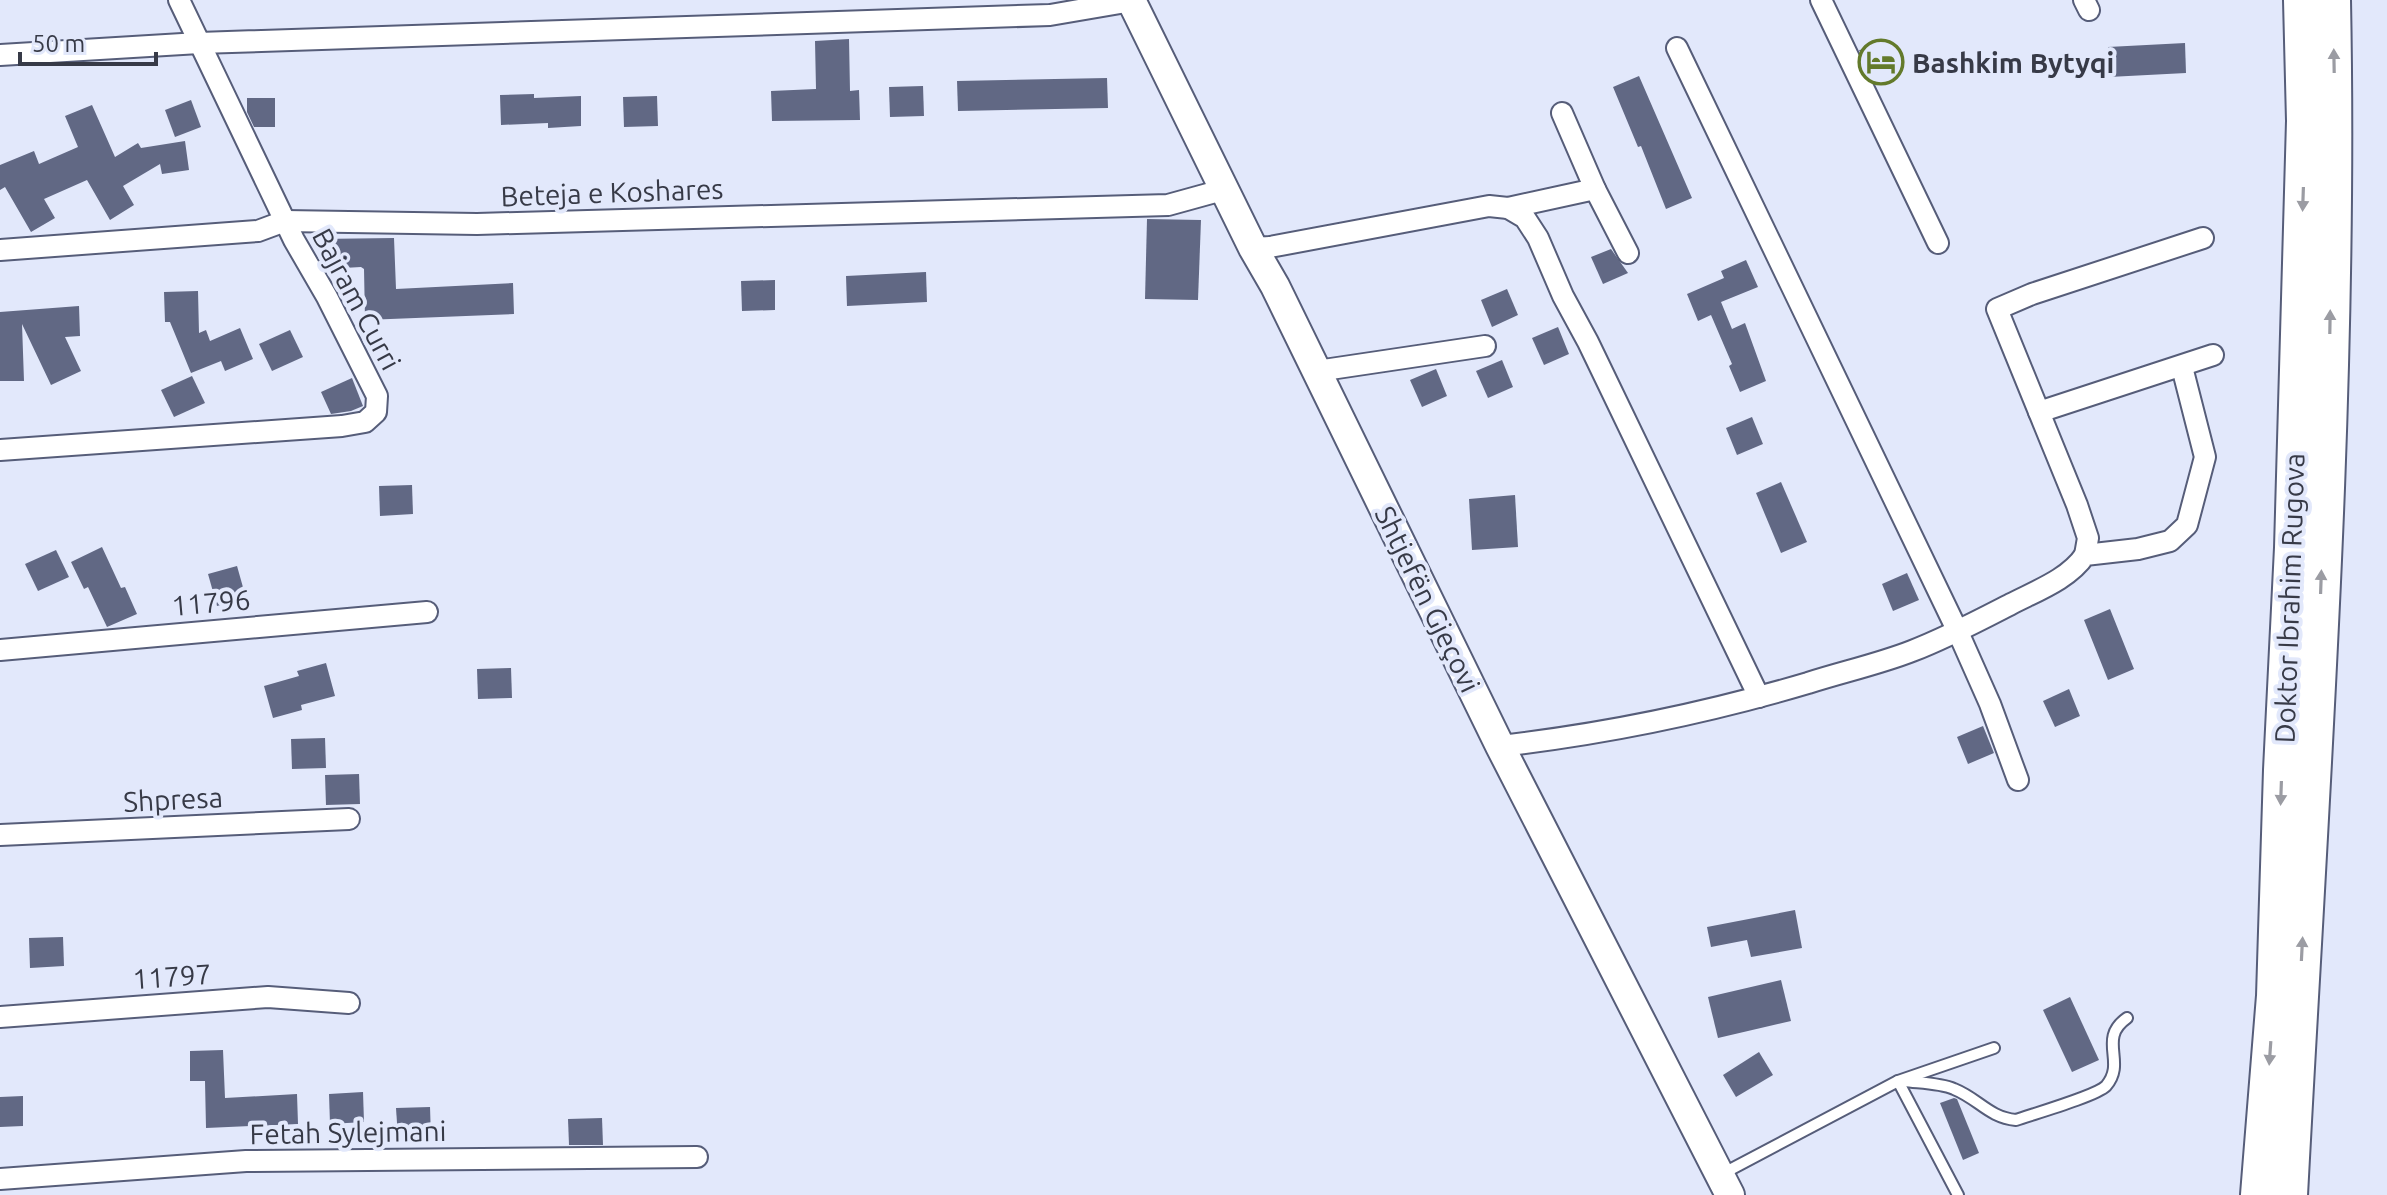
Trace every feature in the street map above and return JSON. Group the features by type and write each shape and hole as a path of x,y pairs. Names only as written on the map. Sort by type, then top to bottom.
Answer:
{"highway":[{"name":"Doktor Ibrahim Rugova","path":"2259,1195 2275,996 2293,548 2305,121 2302,0"},
{"name":"Doktor Ibrahim Rugova","path":"2289,1195 2327,438 2335,123 2332,0"}],"street":[{"name":"Bajram Curri","path":"0,450 342,426 365,422 376,412 377,396 285,221 179,0"},
{"path":"0,55 199,43 1050,15 1132,0"},
{"name":"Shtjefën Gjeçovi","path":"1132,0 1500,746 1725,1185"},
{"path":"1821,0 1938,243"},
{"path":"1677,48 1958,632 1990,704 2018,780"},
{"path":"1562,113 1595,189 1628,253"},
{"name":"Beteja e Koshares","path":"0,250 258,231 285,221 477,224 1168,205 1226,189"},
{"path":"1253,248 1332,236 1462,209 1489,206 1508,208 1595,189"},
{"path":"1508,208 1525,218 1538,238 1563,296 1759,697"},
{"path":"1500,746 1566,739 1653,723 1759,697 1910,652 1958,632 2058,579 2079,564 2085,555 2088,538 1997,309 2032,294 2203,238"},
{"path":"1317,371 1485,346"},
{"path":"2039,412 2213,355"},
{"path":"2085,555 2138,549 2170,541 2187,525 2205,457 2182,367"},
{"name":"11796","path":"0,650 427,612"},
{"name":"Shpresa","path":"0,835 349,819"},
{"name":"11797","path":"0,1017 268,997 349,1003"},
{"name":"Fetah Sylejmani","path":"0,1179 246,1161 697,1157"}],"lane":[{"path":"1898,1081 1950,1087 1972,1097 1986,1111 2016,1120 2104,1088 2113,1074 2112,1035 2116,1025 2127,1018"},
{"path":"1725,1185 1898,1081 1994,1048"},
{"path":"1898,1081 1958,1195"}],"building":[{"path":"849,39 850,91 859,90 860,120 772,121 771,91 816,89 815,41"},
{"path":"2185,43 2186,73 2109,77 2108,47"},
{"name":"Bashkim Bytyqi","path":"1892,46 1897,75 1873,77 1859,50"},
{"path":"1639,76 1692,198 1666,209 1613,87"},
{"path":"1107,78 1108,108 958,111 957,81"},
{"path":"923,86 924,116 890,117 889,87"},
{"path":"534,94 534,98 581,96 581,126 548,128 548,123 501,125 500,95"},
{"path":"657,96 658,126 624,127 623,97"},
{"path":"247,98 275,98 275,127 254,127 247,112"},
{"path":"191,100 201,127 175,137 165,110"},
{"path":"92,105 115,157 138,143 141,148 185,141 189,170 162,174 160,164 123,186 134,205 110,220 87,180 44,199 55,218 31,232 5,187 0,190 0,165 34,151 39,164 78,147 65,116"},
{"path":"1147,219 1201,220 1198,300 1145,299"},
{"path":"394,238 396,289 513,283 514,314 365,320 364,269 326,269 318,256 318,239"},
{"path":"1611,249 1628,273 1603,284 1591,257"},
{"path":"1746,260 1758,287 1721,302 1732,329 1745,323 1766,381 1740,392 1711,315 1698,321 1687,294 1724,278 1721,271"},
{"path":"926,272 927,302 847,306 846,276"},
{"path":"775,280 775,310 742,311 741,281"},
{"path":"1507,289 1518,315 1492,327 1481,300"},
{"path":"198,291 199,333 206,330 210,341 240,328 253,359 225,371 221,361 191,373 170,322 165,322 164,292"},
{"path":"79,306 80,336 65,337 81,371 51,385 22,324 24,381 0,381 0,312"},
{"path":"1558,327 1569,354 1544,365 1532,338"},
{"path":"290,330 303,357 272,371 259,344"},
{"path":"1502,360 1513,387 1488,398 1476,371"},
{"path":"1436,369 1447,396 1422,407 1410,380"},
{"path":"192,376 205,403 174,417 161,390"},
{"path":"352,378 363,406 331,414 321,392"},
{"path":"1752,417 1763,444 1737,455 1726,428"},
{"path":"1781,482 1807,542 1781,553 1756,493"},
{"path":"412,485 413,514 380,516 379,486"},
{"path":"1515,495 1518,547 1472,550 1469,499"},
{"path":"102,547 137,614 107,627 88,587 84,589 71,562"},
{"path":"56,550 69,577 38,591 25,564"},
{"path":"237,566 246,598 217,606 208,574"},
{"path":"1907,573 1919,600 1893,611 1882,584"},
{"path":"2110,609 2134,669 2108,680 2084,620"},
{"path":"326,663 335,696 301,705 302,710 273,718 264,686 299,676 297,671"},
{"path":"511,668 512,698 478,699 477,669"},
{"path":"2069,689 2080,716 2055,727 2043,701"},
{"path":"1983,726 1994,753 1968,764 1957,737"},
{"path":"325,738 326,768 292,769 291,739"},
{"path":"359,774 360,804 326,805 325,775"},
{"path":"1795,910 1802,948 1751,957 1747,940 1711,947 1707,927"},
{"path":"63,937 64,966 30,968 29,938"},
{"path":"1781,980 1791,1021 1718,1038 1708,997"},
{"path":"2070,997 2099,1060 2072,1072 2043,1010"},
{"path":"223,1050 225,1098 297,1094 298,1124 206,1128 205,1081 190,1081 190,1051"},
{"path":"1759,1052 1773,1075 1736,1097 1723,1075"},
{"path":"363,1092 364,1122 330,1124 329,1094"},
{"path":"23,1096 23,1126 0,1127 0,1097"},
{"path":"1954,1098 1979,1153 1963,1160 1940,1103"},
{"path":"430,1107 431,1137 398,1138 396,1108"},
{"path":"602,1118 603,1145 569,1145 568,1119"}],"place":[{"name":"Bashkim Bytyqi","path":"1881,62"}]}
